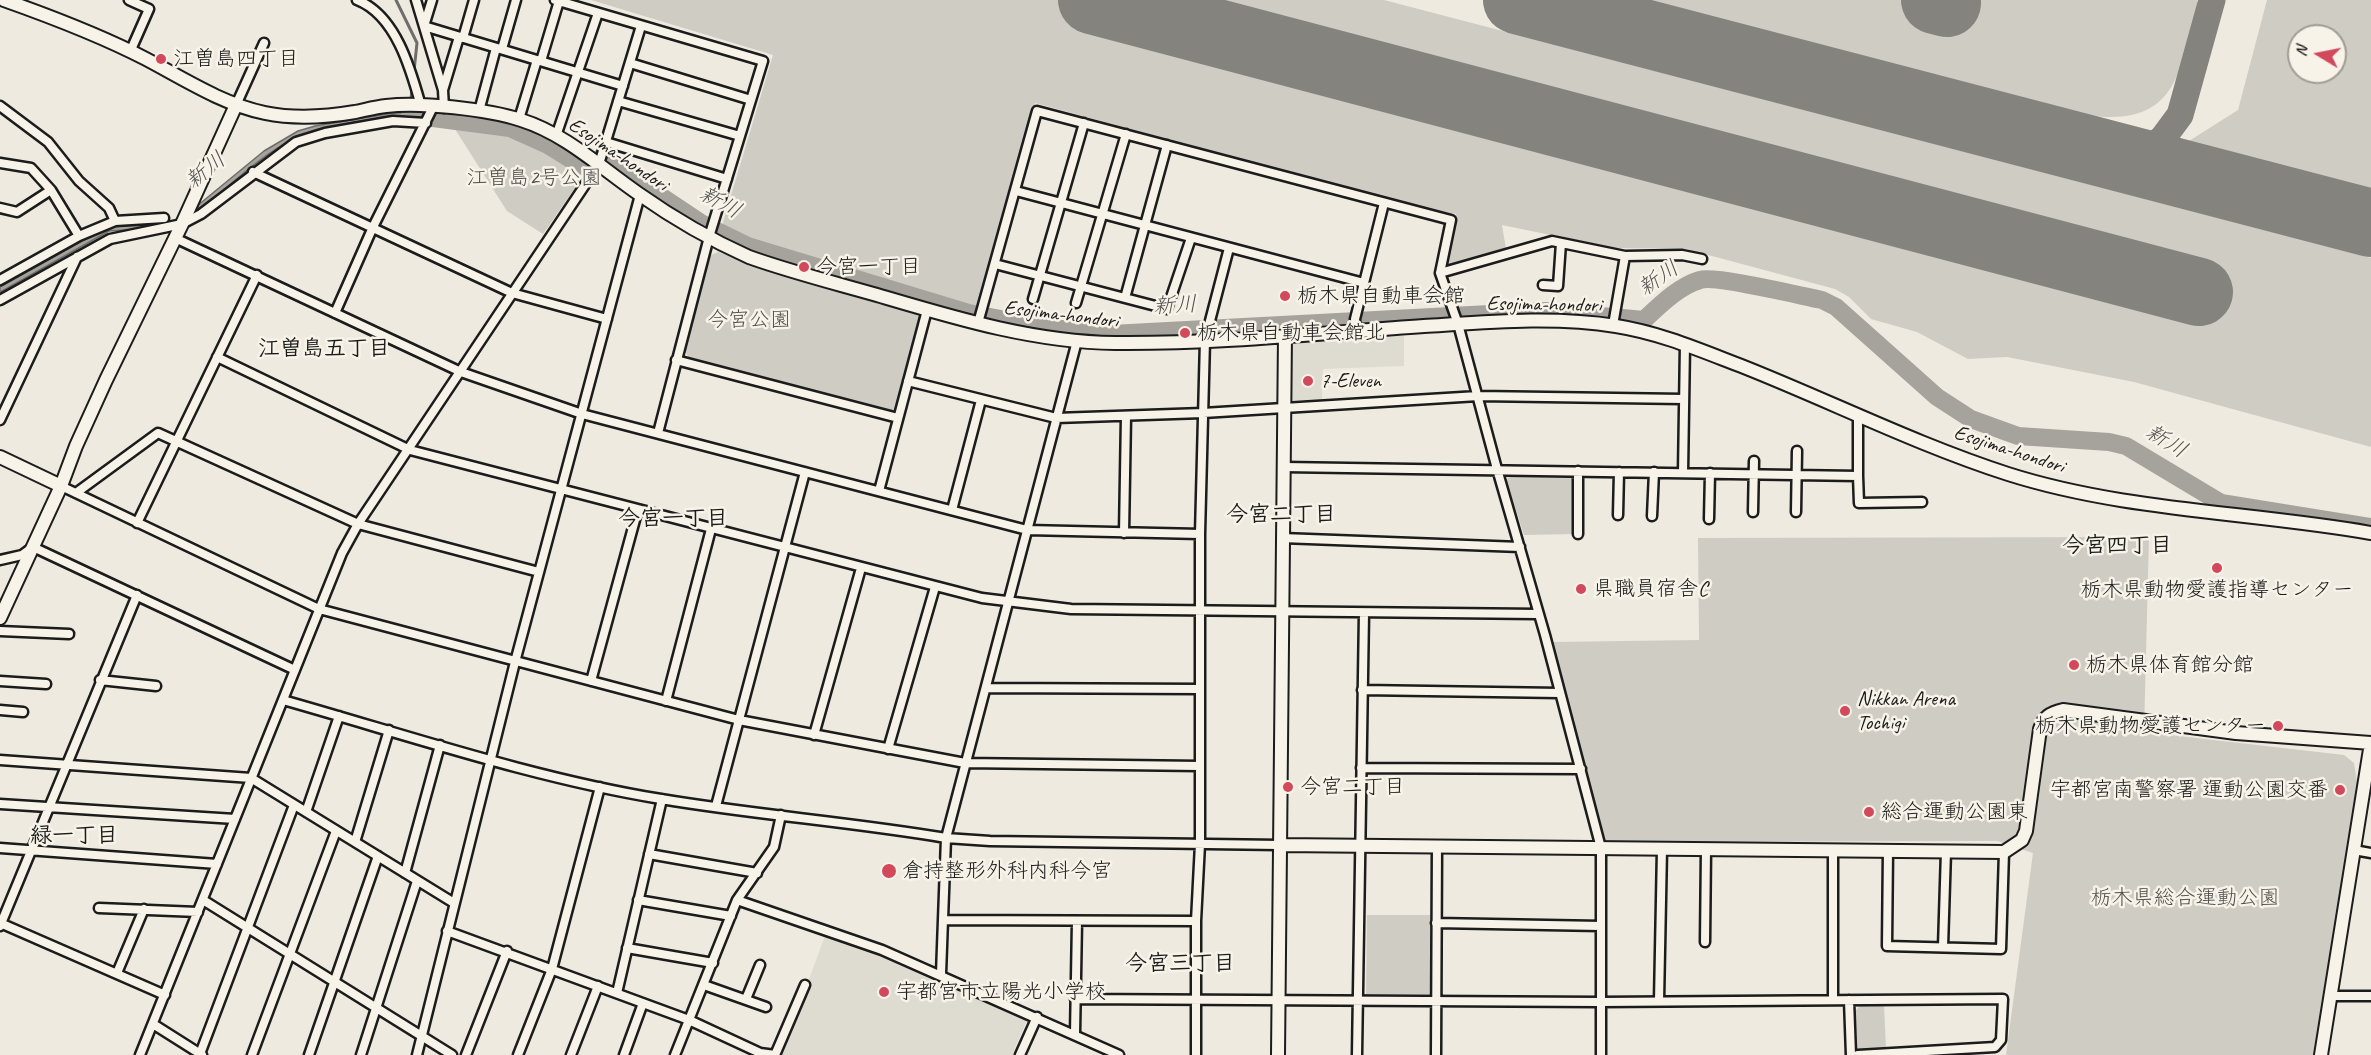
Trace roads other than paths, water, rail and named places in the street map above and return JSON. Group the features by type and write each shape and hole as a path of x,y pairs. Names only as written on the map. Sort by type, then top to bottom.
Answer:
{"street":[{"name":"Esojima-hondori","path":"4,0 88,31 236,105 265,113 293,116 354,112 385,106 433,107 479,111 519,119 539,126 556,136 599,164 640,195 709,237 760,261 927,310 1010,331 1077,341 1113,343 1205,340 1548,320 1613,325 1636,329 1685,344 1959,456 2048,485 2153,504 2371,533"},
{"path":"129,0 149,9 130,52"},
{"path":"357,0 366,4 389,27 433,107"},
{"path":"416,0 443,90"},
{"path":"424,26 432,0"},
{"path":"335,313 374,227 443,90 474,0"},
{"path":"479,111 516,0"},
{"path":"519,119 557,1 763,61 709,237 658,433"},
{"path":"556,136 598,13"},
{"path":"424,26 623,86"},
{"path":"140,1055 342,553 358,524 410,450 599,164 641,26"},
{"path":"0,618 61,486 76,446 106,380 182,224 264,43"},
{"path":"630,63 751,100"},
{"path":"618,101 740,136"},
{"path":"0,106 48,142 79,181 109,208 115,221"},
{"path":"978,323 1037,111 1451,220 1440,273 1458,324 1601,848 1600,1055"},
{"path":"0,300 110,239 182,224 201,214 253,172 296,142 325,133 393,121 426,123"},
{"path":"1033,299 1084,123"},
{"path":"1076,303 1126,134"},
{"path":"606,142 727,179"},
{"path":"1125,298 1167,145"},
{"path":"0,163 31,168 51,190 79,236"},
{"path":"253,172 374,227 512,294 607,319"},
{"path":"0,208 17,212 51,190"},
{"path":"1016,192 1364,283"},
{"path":"417,1055 515,662 640,195"},
{"path":"1356,331 1354,319 1384,203"},
{"path":"0,280 79,236 115,221 164,218"},
{"path":"995,264 1167,309 1191,237"},
{"path":"175,238 461,372 582,414 1027,530 1200,534"},
{"path":"1440,273 1552,241 1625,256 1682,255 1702,259"},
{"path":"1543,285 1558,286 1561,243"},
{"path":"1196,1055 1196,921 1200,844 1200,534 1205,340 1229,248"},
{"path":"1613,325 1625,256"},
{"path":"0,420 77,257"},
{"path":"137,523 257,275"},
{"path":"879,491 927,310"},
{"path":"1278,1055 1285,335"},
{"path":"941,974 946,838 1077,341"},
{"path":"1683,473 1685,344"},
{"path":"217,357 410,450 935,587 1007,603 1071,609 1538,614"},
{"path":"676,360 898,418"},
{"path":"908,381 1056,418 1203,413 1478,396 1683,399"},
{"path":"952,510 981,400"},
{"path":"1858,414 1859,503 1922,502"},
{"path":"1124,533 1126,416"},
{"path":"76,493 158,433 358,524 539,572"},
{"path":"1796,512 1797,451"},
{"path":"0,457 319,609 739,720 964,763 1200,766"},
{"path":"1753,512 1754,461"},
{"path":"1284,467 1858,476"},
{"path":"1578,471 1578,534"},
{"path":"716,806 805,472"},
{"path":"1618,515 1619,472"},
{"path":"1652,516 1654,472"},
{"path":"1708,519 1710,473"},
{"path":"591,681 638,509"},
{"path":"666,701 711,529"},
{"path":"1282,538 1520,547"},
{"path":"0,560 22,555 33,547"},
{"path":"33,547 295,670"},
{"path":"814,735 861,568"},
{"path":"888,749 935,587"},
{"path":"137,595 0,924 165,995"},
{"path":"1357,1055 1364,613"},
{"path":"0,631 69,634"},
{"path":"100,680 156,686"},
{"path":"0,681 46,684"},
{"path":"986,687 1200,689"},
{"path":"1362,690 1560,693"},
{"path":"283,700 490,759 600,787 662,799 946,838 990,841 2004,852 2022,840 2026,831 2040,729 2043,721 2051,712 2063,710 2236,734 2371,743 2321,1055"},
{"path":"0,710 23,712"},
{"path":"306,812 339,716"},
{"path":"355,842 389,730"},
{"path":"405,873 440,745"},
{"path":"0,760 251,778 454,903"},
{"path":"1361,768 1581,769"},
{"path":"518,1055 552,969 600,787"},
{"path":"617,993 662,799"},
{"path":"0,804 235,819"},
{"path":"153,1024 201,1054 294,805"},
{"path":"675,1055 737,900 774,847 782,815"},
{"path":"252,1055 336,831"},
{"path":"1436,1055 1437,846"},
{"path":"0,848 217,864"},
{"path":"1659,1001 1662,849"},
{"path":"1705,942 1706,849"},
{"path":"1833,850 1833,1000"},
{"path":"1888,850 1887,946 2001,949 2004,852"},
{"path":"2354,850 2371,853"},
{"path":"1943,947 1946,851"},
{"path":"649,854 757,873"},
{"path":"309,1055 378,856"},
{"path":"361,1055 417,881"},
{"path":"203,900 452,1055"},
{"path":"638,900 731,916"},
{"path":"737,900 882,950 941,974 1119,1055"},
{"path":"99,908 198,912"},
{"path":"117,973 144,909"},
{"path":"943,920 1196,921"},
{"path":"1075,1034 1077,921"},
{"path":"1436,923 1601,926"},
{"path":"447,931 507,951 689,1020 760,1054 775,1055 806,985"},
{"path":"627,948 713,963"},
{"path":"466,1055 507,951"},
{"path":"746,999 760,965"},
{"path":"704,985 766,1006"},
{"path":"572,1055 598,986"},
{"path":"2330,996 2371,996"},
{"path":"1075,999 1278,998 1600,1002 2003,999 2001,1040 1995,1047 1858,1055"},
{"path":"1849,1000 1851,1055"},
{"path":"624,1055 644,1003"},
{"path":"1020,1055 1037,1017"}],"waterway":[{"path":"396,0 417,43 414,71"},
{"path":"411,101 412,87"},
{"name":"新川","path":"410,115 510,128 548,145 585,168 602,157 701,223 748,246 969,313 1043,327 1111,334 1546,311 1644,320 1677,291 1692,283 1709,279 1822,300 1836,307 1937,397 1971,419 2018,436 2109,442 2126,446 2221,503 2371,527"}],"place":[{"name":"江曽島四丁目","path":"161,59"},
{"name":"今宮一丁目","path":"804,267"},
{"name":"栃木県自動車会館","path":"1285,296"},
{"name":"栃木県自動車会館北","path":"1185,333"},
{"name":"7-Eleven","path":"1308,381"},
{"name":"栃木県動物愛護指導センター","path":"2217,568"},
{"name":"県職員宿舎C","path":"1581,589"},
{"name":"栃木県体育館分館","path":"2074,665"},
{"name":"Nikkan Arena Tochigi","path":"1845,711"},
{"name":"栃木県動物愛護センター","path":"2278,726"},
{"name":"今宮二丁目","path":"1288,787"},
{"name":"宇都宮南警察署 運動公園交番","path":"2340,790"},
{"name":"総合運動公園東","path":"1869,812"},
{"name":"倉持整形外科内科今宮","path":"889,871"},
{"name":"宇都宮市立陽光小学校","path":"884,992"}],"district":[{"name":"江曽島五丁目","path":"324,349"},
{"name":"今宮二丁目","path":"1281,515"},
{"name":"今宮一丁目","path":"673,519"},
{"name":"今宮四丁目","path":"2117,546"},
{"name":"緑一丁目","path":"74,836"},
{"name":"今宮三丁目","path":"1180,964"}],"park label":[{"name":"江曽島2号公園","path":"534,178"},
{"name":"今宮公園","path":"749,320"},
{"name":"栃木県総合運動公園","path":"2185,898"}]}
